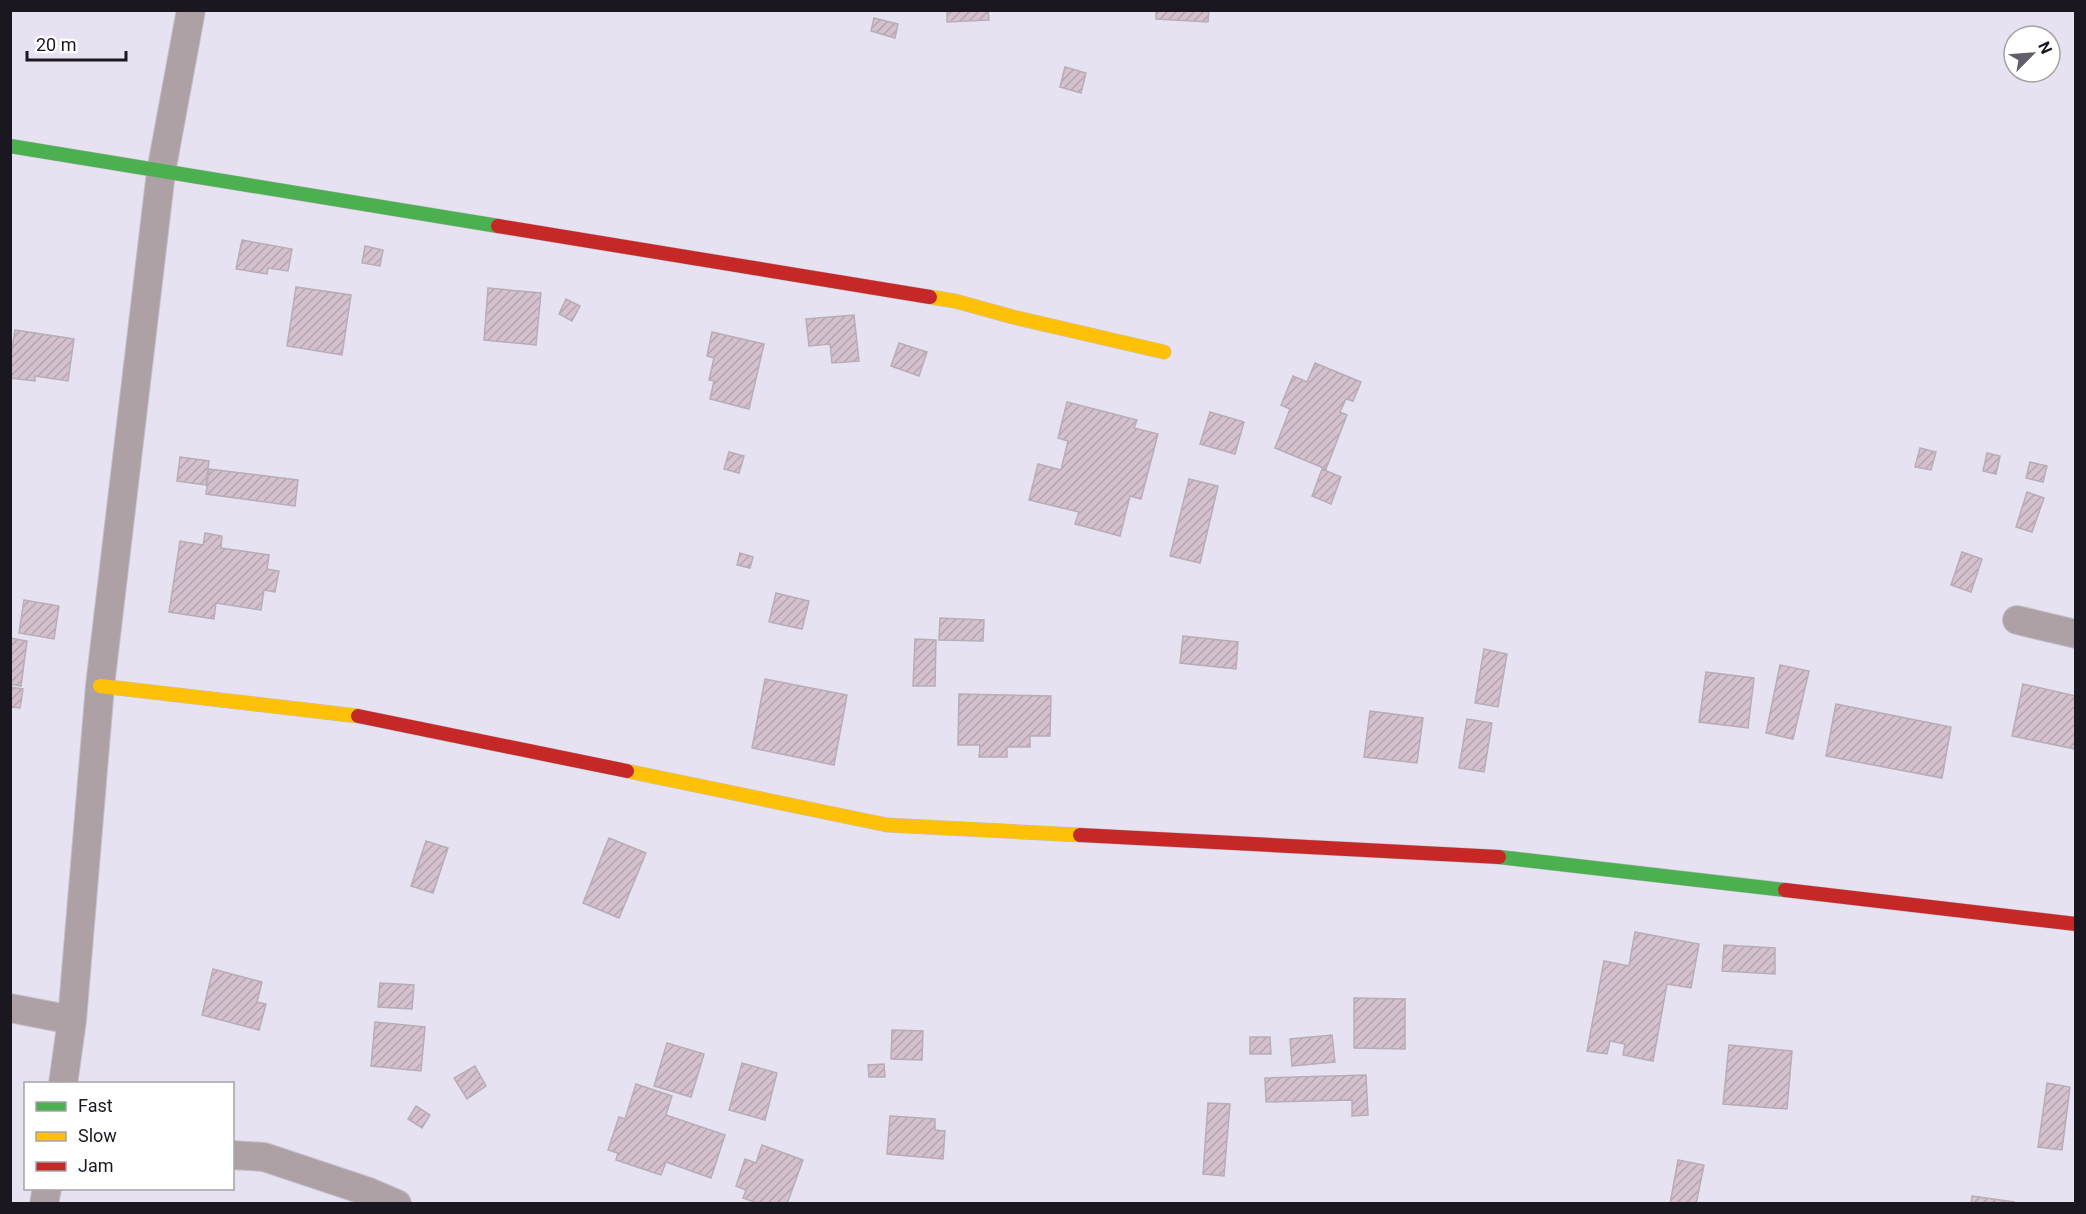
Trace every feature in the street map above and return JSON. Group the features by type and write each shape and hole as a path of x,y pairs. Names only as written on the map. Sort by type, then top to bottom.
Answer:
{"street":[{"path":"63,1082 72,1020 100,686 161,172 191,10"},
{"path":"10,146 955,301 1164,352"},
{"path":"2017,620 2076,634"},
{"path":"100,686 375,718 887,825 1508,857 2076,924"},
{"path":"10,1008 72,1020"},
{"path":"234,1155 264,1157 397,1203"}],"building":[{"path":"947,10 988,10 989,20 947,22"},
{"path":"1156,10 1209,10 1208,22 1156,19"},
{"path":"874,18 898,24 895,38 871,31"},
{"path":"1065,67 1086,73 1081,93 1060,87"},
{"path":"242,240 292,249 288,271 268,268 267,274 236,269"},
{"path":"365,246 383,250 380,266 362,263"},
{"path":"296,287 351,295 342,355 287,346"},
{"path":"488,288 541,293 536,345 484,340"},
{"path":"566,299 580,306 572,321 559,314"},
{"path":"854,315 859,361 832,363 830,344 809,346 806,319"},
{"path":"15,330 74,339 68,381 35,376 35,381 10,378"},
{"path":"712,332 764,344 749,409 710,399 714,381 709,380 714,358 707,356"},
{"path":"899,343 927,352 919,376 891,366"},
{"path":"1315,363 1361,382 1353,401 1346,399 1340,412 1347,415 1326,469 1275,448 1290,409 1281,405 1293,376 1307,382"},
{"path":"1067,402 1137,420 1134,428 1158,434 1141,499 1130,496 1120,536 1075,524 1079,512 1029,500 1038,464 1061,470 1068,441 1058,438"},
{"path":"1210,412 1244,422 1235,454 1200,444"},
{"path":"1920,448 1936,452 1931,470 1915,467"},
{"path":"729,452 744,456 739,473 724,469"},
{"path":"1987,453 2000,456 1996,474 1983,471"},
{"path":"180,457 209,461 206,485 177,481"},
{"path":"2030,462 2047,466 2043,482 2026,478"},
{"path":"209,469 298,480 295,506 206,494"},
{"path":"1322,469 1341,477 1331,504 1312,496"},
{"path":"1189,479 1218,486 1200,563 1170,556"},
{"path":"2027,492 2044,498 2032,532 2016,527"},
{"path":"205,533 222,536 221,548 269,555 267,569 279,571 275,592 264,590 261,610 216,603 214,619 169,612 180,541 203,545"},
{"path":"1962,552 1982,559 1971,592 1951,585"},
{"path":"740,553 753,557 750,568 737,565"},
{"path":"776,593 809,601 802,629 769,622"},
{"path":"24,600 59,606 54,639 19,633"},
{"path":"940,618 984,620 983,641 939,640"},
{"path":"1183,636 1238,642 1236,669 1180,663"},
{"path":"10,638 27,641 21,686 10,684"},
{"path":"915,639 936,640 935,686 913,686"},
{"path":"1484,649 1507,654 1498,707 1475,703"},
{"path":"1780,665 1809,671 1793,739 1766,733"},
{"path":"1706,672 1754,678 1748,728 1699,722"},
{"path":"765,679 847,695 834,765 752,748"},
{"path":"2023,684 2076,696 2075,749 2012,736"},
{"path":"10,687 23,689 20,708 10,707"},
{"path":"959,694 1051,696 1050,736 1030,736 1030,747 1007,747 1007,757 979,757 980,745 958,745"},
{"path":"1836,704 1951,727 1942,778 1826,756"},
{"path":"1370,711 1423,718 1417,763 1364,757"},
{"path":"1467,719 1492,723 1484,772 1459,768"},
{"path":"609,838 646,853 619,918 583,903"},
{"path":"426,841 448,848 433,893 411,886"},
{"path":"1635,932 1699,944 1691,988 1667,984 1653,1061 1623,1055 1625,1044 1610,1041 1607,1054 1587,1051 1604,961 1629,966"},
{"path":"1724,945 1775,948 1775,974 1722,971"},
{"path":"213,969 262,982 257,1002 266,1004 259,1030 202,1015"},
{"path":"380,983 414,985 412,1009 378,1007"},
{"path":"1354,998 1405,999 1405,1049 1354,1048"},
{"path":"375,1022 425,1027 421,1071 371,1066"},
{"path":"892,1030 923,1031 922,1060 891,1059"},
{"path":"1332,1035 1335,1062 1292,1066 1290,1039"},
{"path":"1250,1037 1270,1037 1271,1054 1250,1054"},
{"path":"667,1043 704,1054 691,1097 654,1086"},
{"path":"1729,1045 1792,1051 1787,1109 1723,1104"},
{"path":"742,1063 777,1073 765,1120 729,1110"},
{"path":"884,1064 885,1077 869,1077 868,1065"},
{"path":"475,1066 486,1086 467,1099 454,1078"},
{"path":"1366,1075 1368,1115 1352,1116 1352,1100 1266,1102 1265,1078"},
{"path":"2047,1083 2070,1087 2062,1150 2038,1147"},
{"path":"636,1084 672,1096 666,1115 725,1135 711,1178 666,1162 661,1175 616,1160 618,1153 608,1150 619,1117 625,1119"},
{"path":"1208,1103 1230,1104 1224,1176 1203,1174"},
{"path":"416,1106 430,1115 422,1128 408,1119"},
{"path":"890,1116 935,1119 935,1130 945,1131 943,1159 887,1154"},
{"path":"762,1145 803,1160 787,1204 760,1204 743,1198 746,1190 736,1186 745,1159 756,1163"},
{"path":"1678,1160 1704,1165 1696,1204 1670,1204"},
{"path":"1972,1196 2014,1202 2014,1204 1971,1204"}],"traffic: fast":[{"path":"10,146 498,226"},
{"path":"1499,857 1785,890"}],"traffic: slow":[{"path":"930,297 955,301 1164,352"},
{"path":"100,686 358,716"},
{"path":"627,771 887,825 1080,835"}],"traffic: jam":[{"path":"498,226 930,297"},
{"path":"358,716 627,771"},
{"path":"1080,835 1499,857"},
{"path":"1785,890 2076,924"}]}
